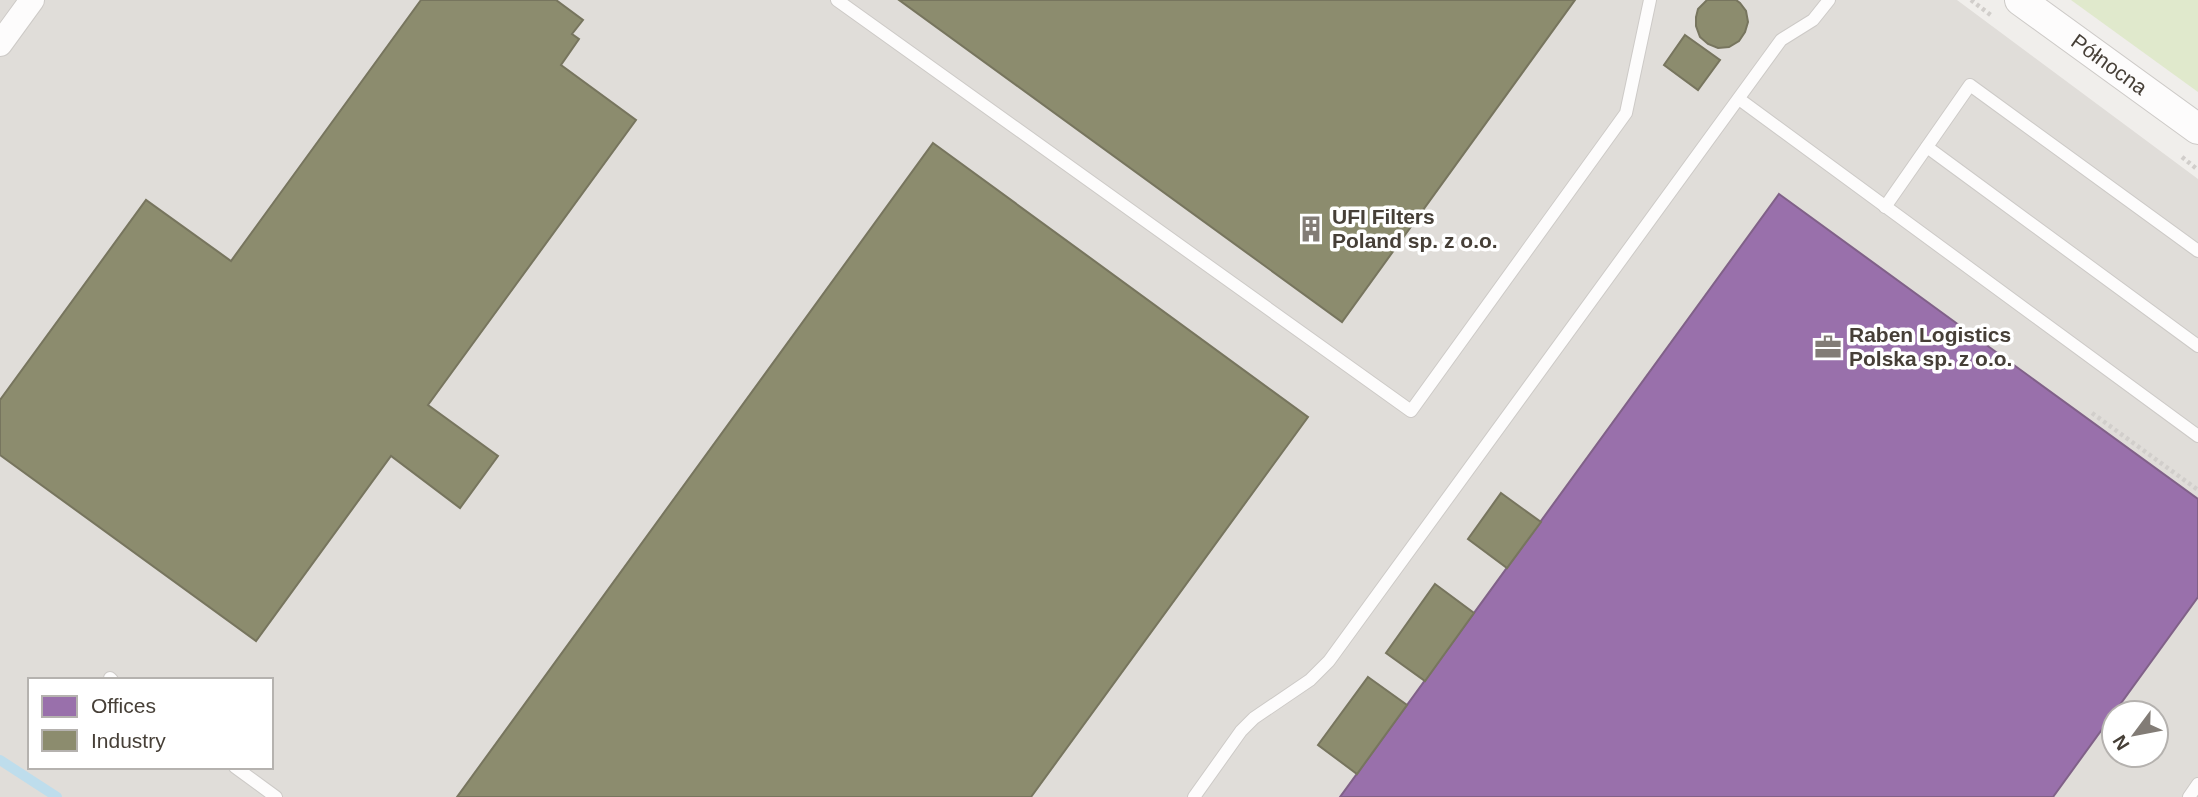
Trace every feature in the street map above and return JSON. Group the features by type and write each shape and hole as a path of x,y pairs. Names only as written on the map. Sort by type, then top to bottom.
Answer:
{"street":[{"path":"0,44 32,0"},
{"name":"Północna","path":"2020,0 2198,129"}],"lane":[{"path":"837,0 1411,411 1626,113 1650,0"},
{"path":"1194,797 1254,718 1310,680 1329,661 1782,40 1813,20 1829,0"},
{"path":"1885,207 1970,85 2198,251"},
{"path":"1739,99 2198,436"},
{"path":"1927,147 2198,346"},
{"path":"237,769 276,797"},
{"path":"2189,797 2198,784"}],"path":[{"path":"2092,413 2198,490"}],"shaded area":[{"path":"0,0 1957,0 2198,179 2198,797 0,797"}],"green space":[{"path":"2071,0 2198,0 2198,92"}],"building: Offices":[{"name":"Raben Logistics Polska sp. z o.o.","path":"1779,194 2198,499 2198,597 2124,699 2100,699 2100,732 2053,797 1340,797"}],"building: Industry":[{"path":"421,0 556,0 583,20 572,34 579,39 561,65 636,120 428,405 498,456 460,508 391,456 256,641 0,455 0,400 146,200 231,261"},
{"name":"UFI Filters Poland sp. z o.o.","path":"899,0 1575,0 1342,322"},
{"path":"1707,0 1736,0 1740,3 1746,11 1748,22 1739,41 1729,47 1718,48 1700,37 1696,17 1698,9"},
{"path":"1685,35 1720,60 1698,90 1664,65"},
{"path":"933,143 1308,417 1031,797 457,797"},
{"path":"1501,493 1541,522 1507,568 1468,539"},
{"path":"1435,584 1474,613 1425,681 1386,653"},
{"path":"1368,677 1407,705 1357,774 1318,745"}],"waterway":[{"path":"0,760 57,797"}],"place":[{"name":"UFI Filters Poland sp. z o.o.","path":"1311,229"},
{"name":"Raben Logistics Polska sp. z o.o.","path":"1828,347"}]}
